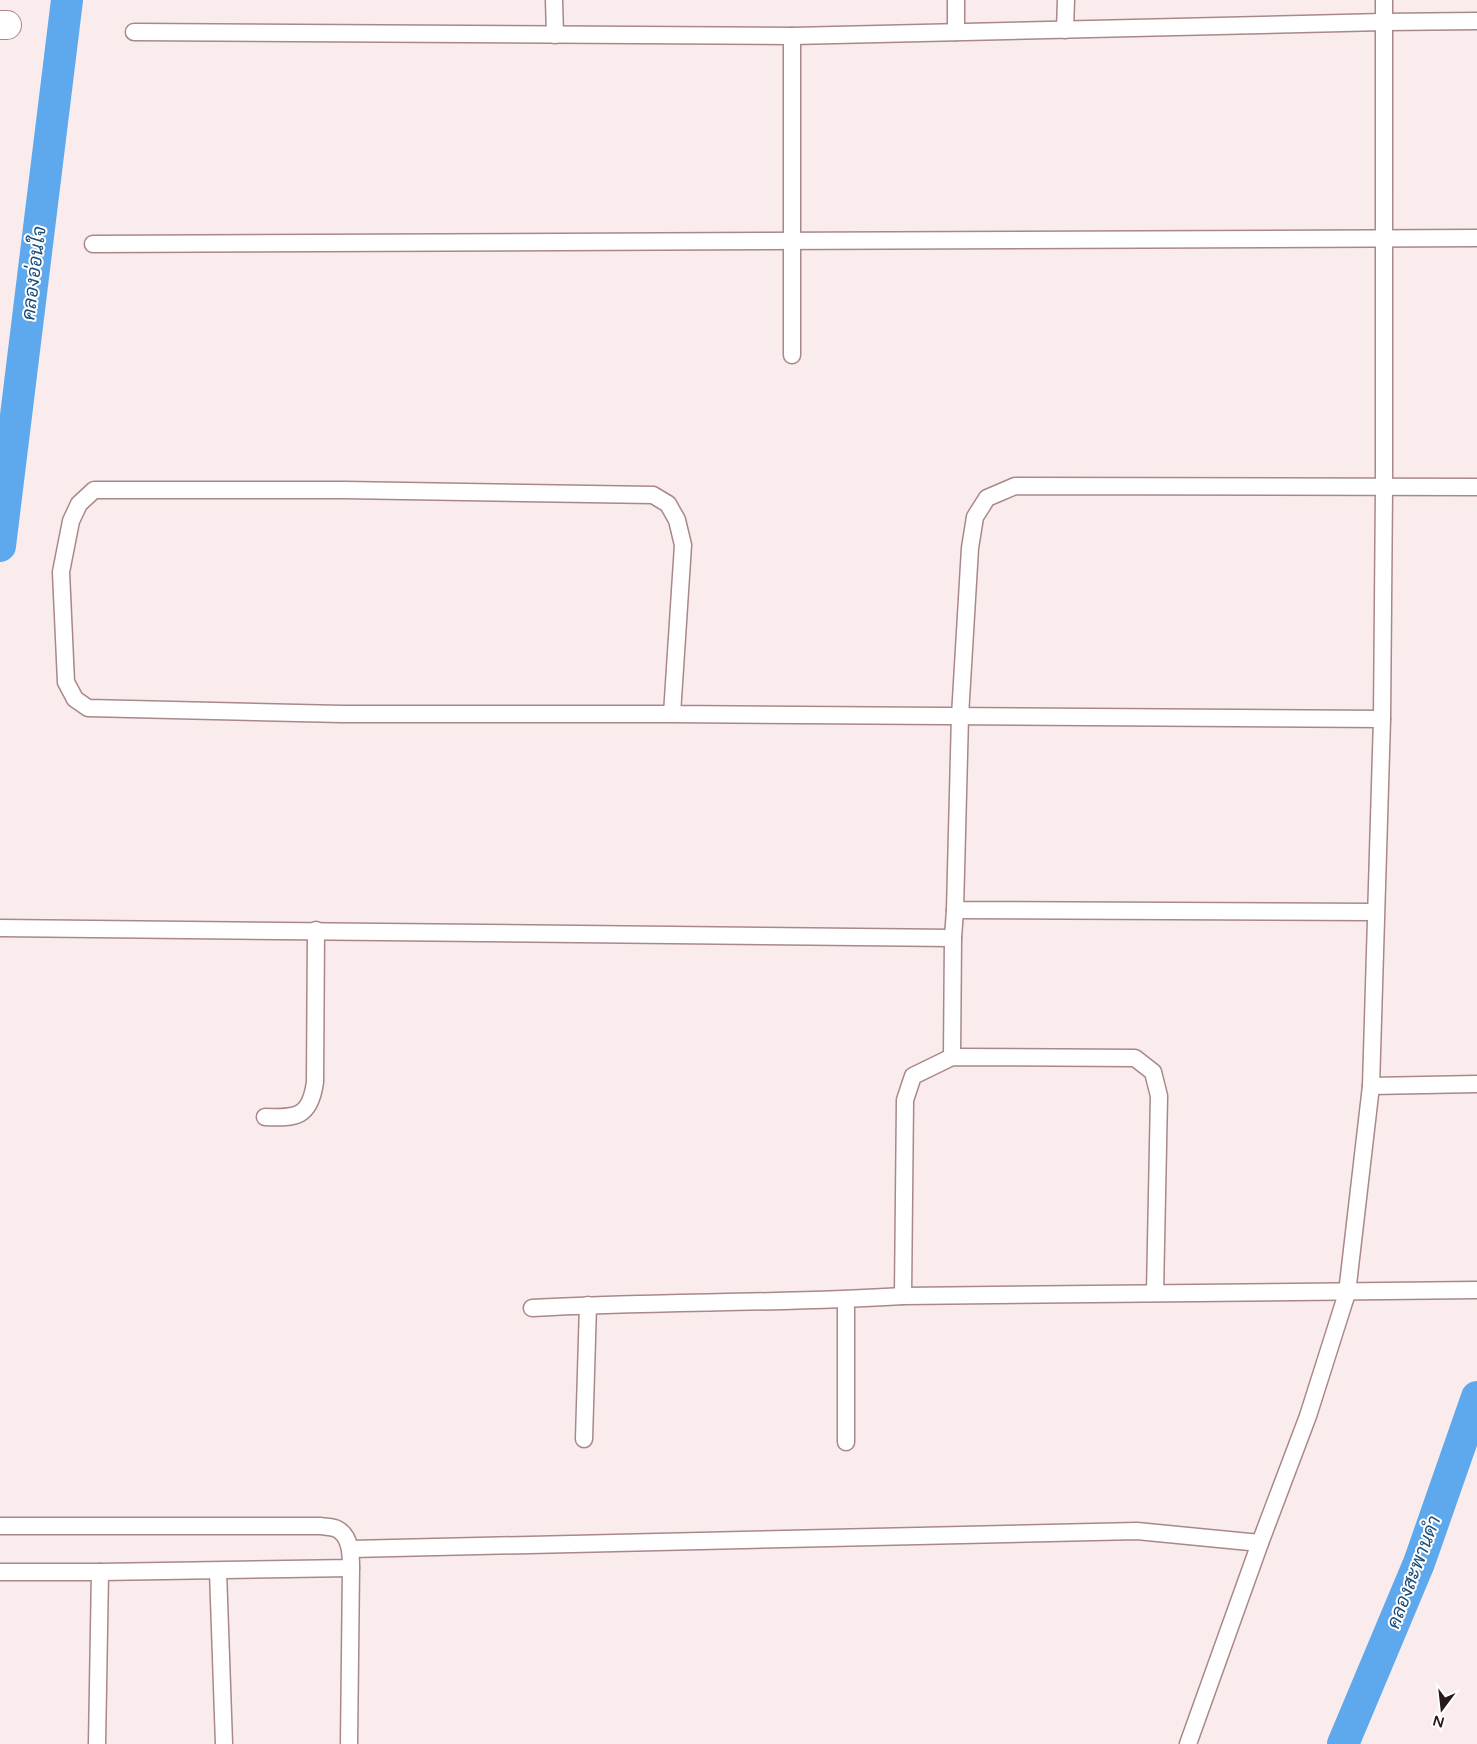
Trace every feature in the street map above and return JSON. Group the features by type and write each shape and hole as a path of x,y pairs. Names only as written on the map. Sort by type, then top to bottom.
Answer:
{"lane":[{"path":"554,0 555,35"},
{"path":"956,0 956,32"},
{"path":"1065,30 1066,0"},
{"path":"1188,1744 1308,1416 1347,1293 1371,1086 1382,719 1384,0"},
{"path":"134,32 792,36 1384,22 1477,22"},
{"path":"792,36 792,356"},
{"path":"93,244 1477,238"},
{"path":"952,1057 953,938 956,910 960,716 970,548 976,517 988,498 1015,486 1477,487"},
{"path":"672,714 683,545 677,520 668,504 653,495 344,490 94,490 79,504 71,521 61,572 66,682 75,699 88,708 342,714 672,714 1382,719"},
{"path":"956,910 1376,912"},
{"path":"0,928 953,938"},
{"path":"265,1117 291,1118 305,1110 313,1097 315,1082 316,930"},
{"path":"902,1296 905,1100 913,1076 952,1057 1134,1058 1153,1072 1160,1096 1155,1293"},
{"path":"1371,1086 1477,1084"},
{"path":"532,1308 588,1305 846,1300 902,1296 1347,1293 1477,1290"},
{"path":"846,1300 846,1442"},
{"path":"584,1439 588,1305"},
{"path":"0,1526 321,1526 337,1529 351,1549 348,1744"},
{"path":"351,1549 1137,1531 1260,1543"},
{"path":"0,1572 351,1568"},
{"path":"218,1571 224,1744"},
{"path":"97,1744 100,1572"}],"waterway":[{"name":"คลองอ่อนใจ","path":"0,546 67,0"},
{"name":"คลองสะพานดำ","path":"1343,1744 1419,1563 1477,1397"}]}
